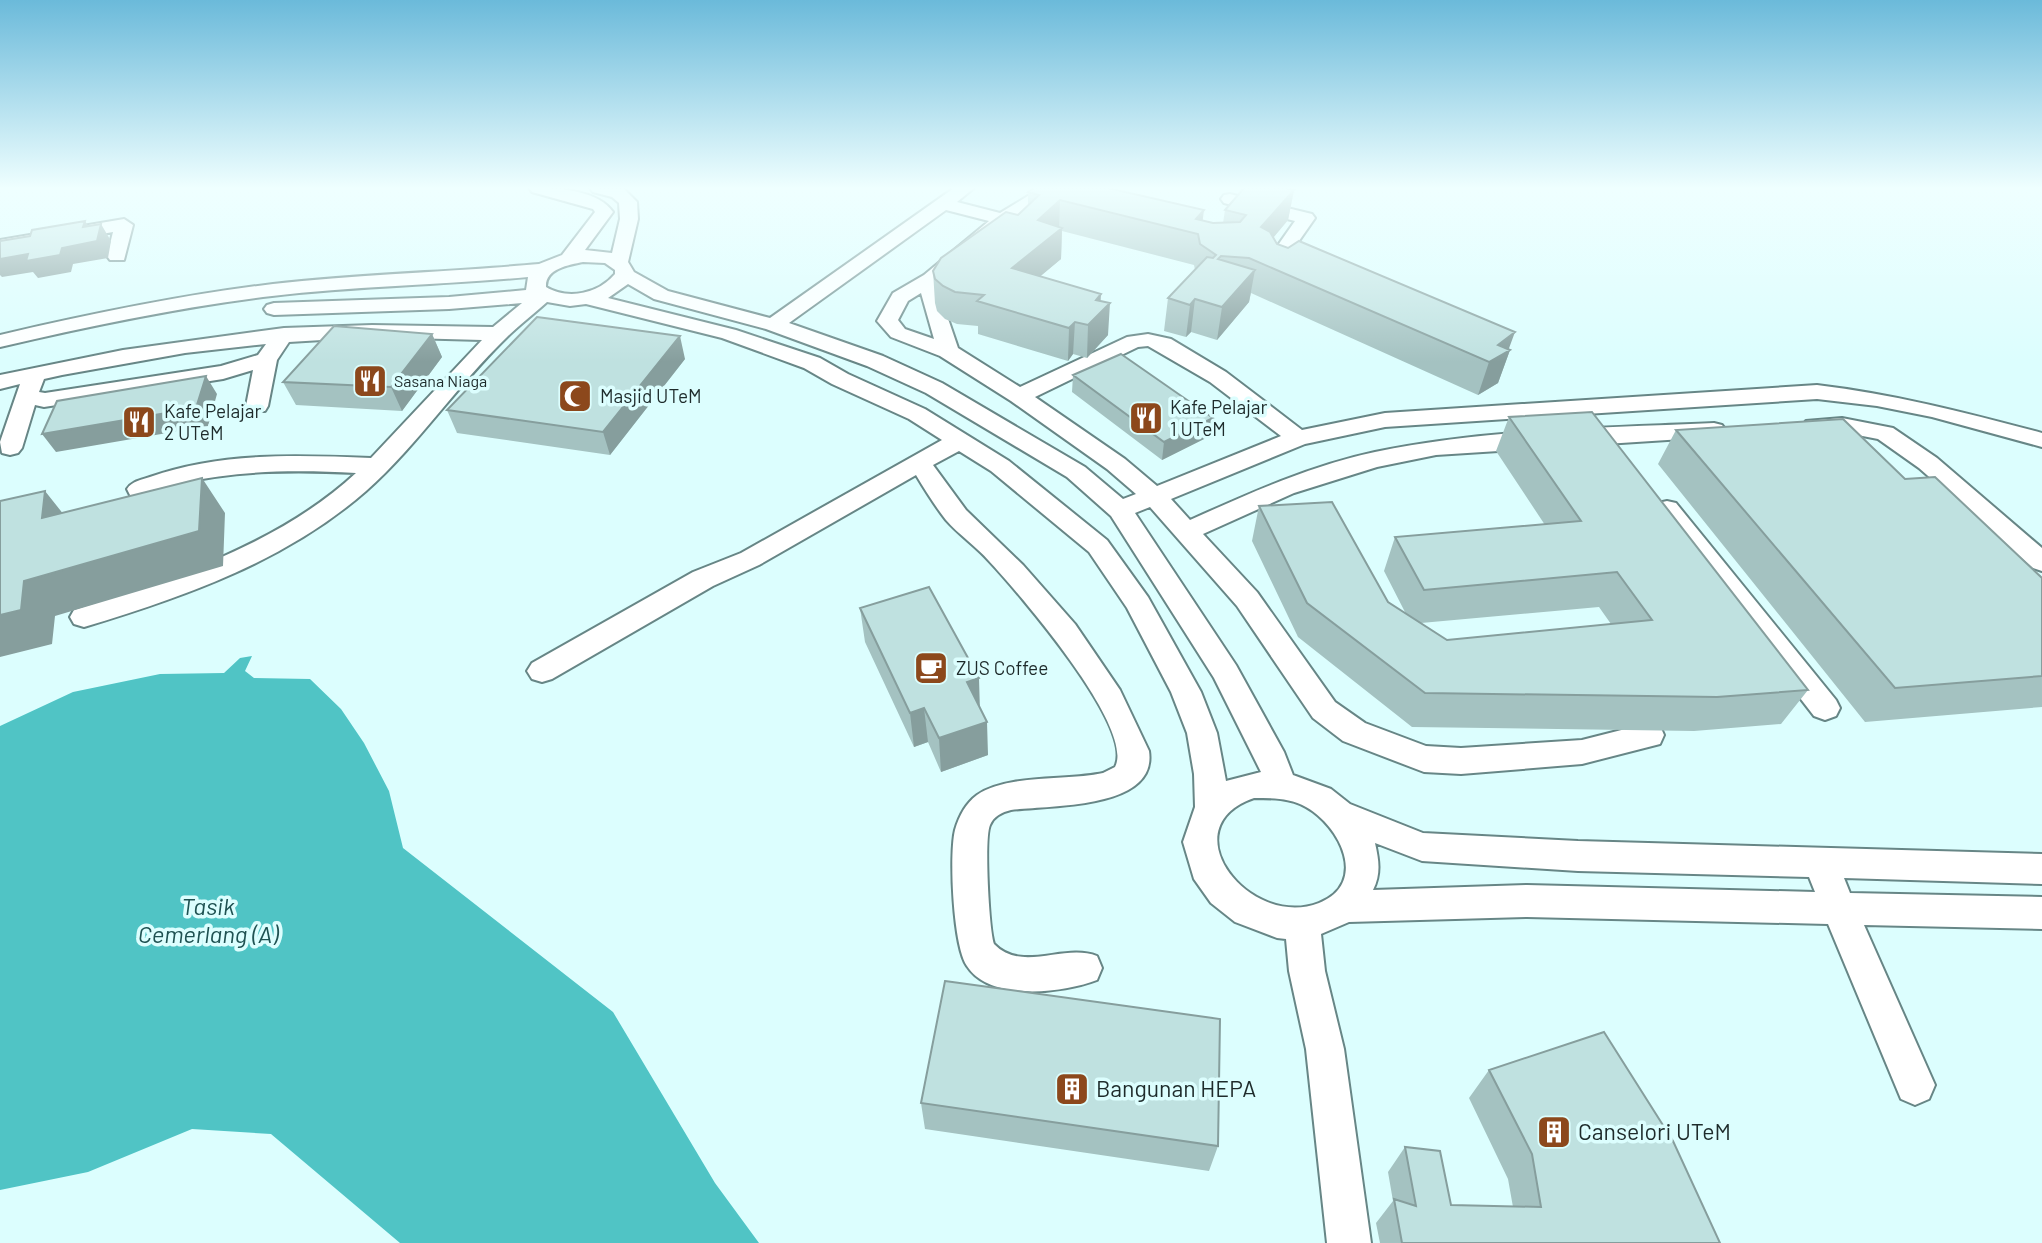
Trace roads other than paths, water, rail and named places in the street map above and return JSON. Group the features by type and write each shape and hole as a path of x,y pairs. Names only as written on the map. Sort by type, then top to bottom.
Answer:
{"street":[{"path":"117,256 119,246"},
{"path":"569,258 578,246"},
{"path":"0,357 153,326 269,310 449,303 543,295 568,300 584,298 611,289 622,268 625,246"},
{"path":"773,325 883,246"},
{"path":"971,246 931,279 900,298 887,321 898,333 948,351 1019,396 1106,457 1155,497 1247,600 1324,710 1354,732 1424,760 1461,761 1582,752 1649,735"},
{"path":"1286,246 1287,254 1292,260 1333,278"},
{"path":"543,295 536,290 534,283 545,269 569,258 598,256 622,268 661,295 773,325 875,361 934,388 1076,472 1121,510 1226,673 1273,761 1281,785"},
{"path":"0,341 225,297 312,287 474,277 545,269"},
{"path":"931,279 932,310 943,329 948,351"},
{"path":"84,617 192,582 258,551 315,516 377,466 498,334 543,295"},
{"path":"584,298 729,334 812,363 917,414 1000,466 1098,546 1138,604 1186,692 1202,733 1210,774 1211,809"},
{"path":"0,382 30,385 182,347 284,334 398,328 498,334"},
{"path":"257,406 266,360 284,334"},
{"path":"1019,396 1122,346 1134,341 1148,340 1163,344 1218,377 1297,438"},
{"path":"30,385 44,400 223,372 266,360"},
{"path":"10,448 30,385"},
{"path":"1121,510 1297,438 1385,420 1817,392 1877,399 1935,411 2042,440"},
{"path":"1585,405 1625,457"},
{"path":"1787,427 1842,425 1885,433 1946,477 2042,562"},
{"path":"1186,531 1285,487 1373,460 1436,448 1732,429"},
{"path":"542,671 703,579 750,559 958,441"},
{"path":"139,489 162,480 243,468 324,463 377,466"},
{"path":"920,464 957,515 995,550 1088,662 1132,743 1134,761 1125,776 1104,787 1076,792 1010,796 990,801 978,813 972,829 970,848 975,942 982,958 998,969 1019,975 1084,968"},
{"path":"1651,489 1825,708"},
{"path":"1339,814 1352,830 1362,857 1360,884 1344,906 1318,921 1302,924 1280,923 1239,907 1222,893 1202,859 1200,841 1203,824 1211,809 1230,794 1254,785 1281,785 1312,795 1339,814 1422,847 1578,856 2042,869"},
{"path":"1821,863 1915,1085"},
{"path":"1344,906 1527,901 2042,913"},
{"path":"1302,924 1307,971 1325,1049 1349,1243"}],"water":[{"name":"Tasik Cemerlang (A)","path":"252,656 245,671 254,678 310,679 341,709 364,743 389,791 403,848 613,1012 715,1183 759,1243 400,1243 271,1134 192,1129 88,1172 0,1190 0,726 73,692 160,674 224,673 240,658"}],"place":[{"name":"Sasana Niaga","path":"370,381"},
{"name":"Masjid UTeM","path":"575,396"},
{"name":"Kafe Pelajar 1 UTeM","path":"1146,418"},
{"name":"Kafe Pelajar 2 UTeM","path":"139,422"},
{"name":"ZUS Coffee","path":"931,668"},
{"name":"Bangunan HEPA","path":"1072,1089"},
{"name":"Canselori UTeM","path":"1554,1132"}]}
